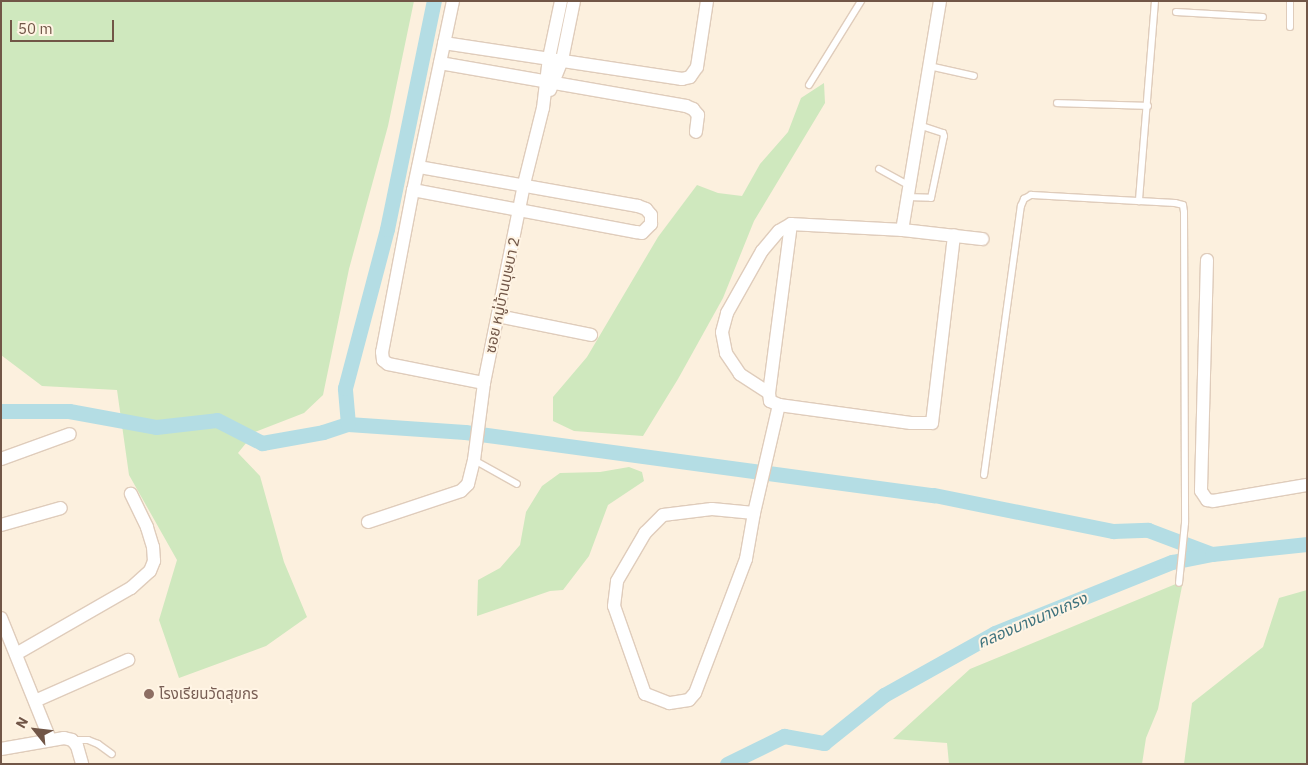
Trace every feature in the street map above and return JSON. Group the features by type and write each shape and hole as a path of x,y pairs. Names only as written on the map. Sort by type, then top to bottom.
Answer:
{"street":[{"path":"453,1 413,190 382,352 383,360 388,364 484,383"},
{"name":"ซอย หมู่บ้านบุษบา 2","path":"368,522 462,491 468,484 474,460 484,383 524,184 550,81 548,58 561,1"},
{"path":"550,81 562,60 574,1"},
{"path":"444,43 682,79 690,77 697,68 707,1"},
{"path":"902,230 940,1"},
{"path":"440,63 550,81 693,109 698,115 696,132"},
{"path":"413,190 642,233 651,224 651,215 646,209 638,206 524,184 418,167"},
{"path":"791,224 769,393 770,401 779,405 911,423 932,423 954,235"},
{"path":"769,393 740,374 726,353 722,332 727,313 762,251 779,232 791,224 902,230 982,240"},
{"path":"1207,260 1201,491 1207,500 1213,501 1307,485"},
{"path":"498,316 591,335"},
{"path":"754,513 712,510 663,515 645,533 628,560 617,581 614,606 646,694 669,703 689,700 695,693 746,559 754,513 779,405"},
{"path":"1,459 70,434"},
{"path":"16,654 131,588 150,571 154,561 153,547 148,527 131,494"},
{"path":"1,525 61,508"},
{"path":"1,618 50,739"},
{"path":"35,700 128,660"},
{"path":"1,748 50,739 72,740 77,746 82,764"}],"lane":[{"path":"809,85 861,1"},
{"path":"1139,201 1155,1"},
{"path":"1290,1 1290,26"},
{"path":"1155,11 1163,11"},
{"path":"1176,12 1263,17"},
{"path":"929,66 974,76"},
{"path":"1057,103 1148,106"},
{"path":"879,169 907,191 931,198 944,136 943,133 918,125"},
{"path":"984,475 1021,206 1024,199 1031,194 1182,205 1184,212 1185,523 1179,582"},
{"path":"474,460 517,484"},
{"path":"72,740 88,740 98,744 112,754"}],"green space":[{"path":"1,1 414,1 388,126 349,269 323,395 304,413 255,432 238,453 260,476 284,562 307,617 266,646 179,678 159,620 177,560 129,475 117,390 42,386 1,355"},
{"path":"824,83 825,103 754,221 723,298 678,379 643,436 574,431 553,421 553,397 587,357 658,237 697,185 718,193 742,196 760,164 788,132 801,98"},
{"path":"629,467 642,472 644,481 608,505 589,556 563,590 550,591 477,616 478,580 500,568 520,545 526,512 542,486 560,473 600,472"},
{"path":"1183,581 1158,709 1146,738 1142,764 949,764 947,743 893,739 970,669"},
{"path":"1307,590 1307,764 1184,764 1192,703 1263,647 1279,598"}],"waterway":[{"path":"348,424 345,388 387,229 434,1"},
{"path":"1,411 69,411 156,427 217,420 262,443 323,432 348,424 465,432 934,495 1113,531 1148,530 1212,554"},
{"name":"คลองบางนางเกรง","path":"727,764 784,736 824,743 884,695 995,633 1172,562 1212,554 1307,544"}],"place":[{"name":"โรงเรียนวัดสุขกร","path":"149,694"}]}
